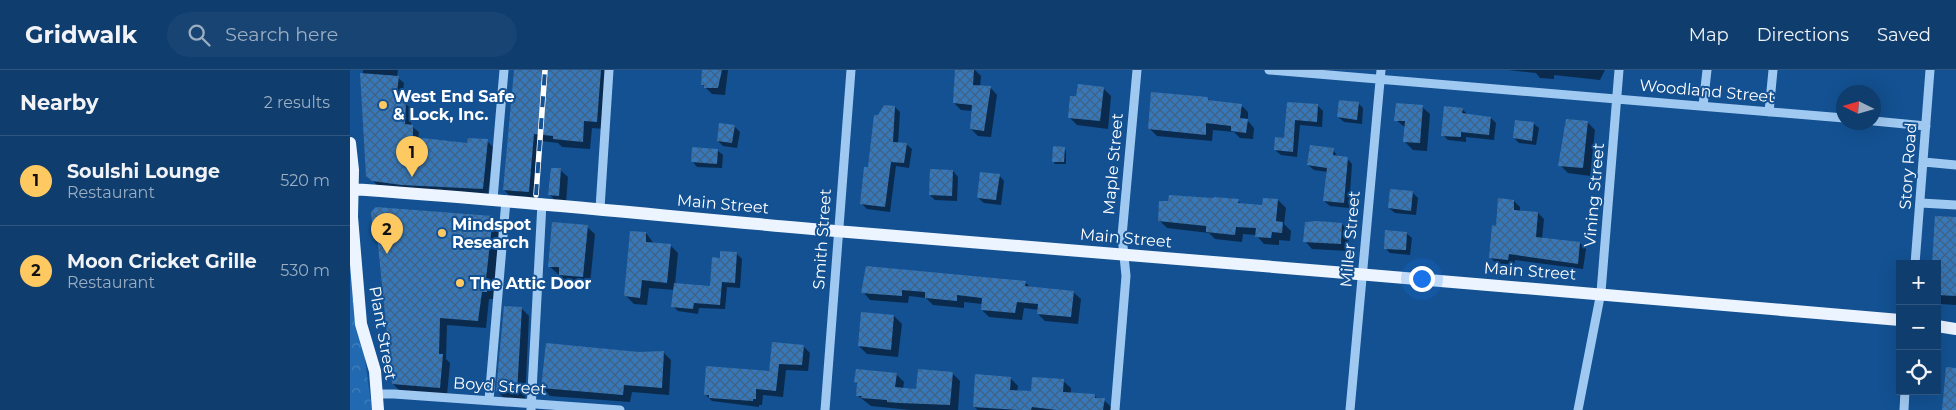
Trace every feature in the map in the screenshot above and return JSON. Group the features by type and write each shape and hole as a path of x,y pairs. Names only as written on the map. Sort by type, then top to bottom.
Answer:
{"main road":[{"name":"Plant Street","path":"350,142 352,217 361,324 375,372 378,410"},
{"name":"Main Street","path":"351,189 500,199 838,231 1601,292 1896,320"},
{"path":"1941,327 1956,330"}],"street":[{"path":"489,400 500,199 504,70"},
{"path":"600,208 609,70"},
{"name":"Smith Street","path":"825,410 851,70"},
{"name":"Maple Street","path":"1115,410 1126,276 1122,236 1137,70"},
{"name":"Woodland Street","path":"1269,70 1380,74 1616,98 1836,117"},
{"name":"Vining Street","path":"1578,410 1601,292 1619,70"},
{"path":"1703,106 1708,70"},
{"path":"1769,112 1774,70"},
{"name":"Story Road","path":"1915,260 1930,70"},
{"name":"Miller Street","path":"1350,410 1380,74"},
{"path":"1881,122 1926,126"},
{"path":"1924,162 1956,165"},
{"path":"531,406 542,203"},
{"path":"1921,203 1956,206"},
{"name":"Boyd Street","path":"377,394 489,400 531,406 620,410"},
{"path":"1904,410 1905,395"}],"green space":[{"path":"350,253 372,410 350,410"}],"building":[{"path":"514,70 601,70 597,122 584,121 583,142 553,139 553,136 534,134 529,192 503,190"},
{"path":"702,70 722,70 718,88 704,88 704,85 701,85"},
{"path":"955,70 974,70 973,85 991,86 984,131 970,129 972,105 953,103"},
{"path":"360,73 399,76 396,100 406,101 405,124 413,125 413,137 467,143 468,138 488,139 483,189 402,185 372,181 366,176"},
{"path":"1078,84 1104,87 1100,121 1068,118 1070,96 1076,96"},
{"path":"1151,92 1208,97 1208,100 1242,104 1240,118 1248,119 1246,133 1231,131 1231,126 1206,123 1206,135 1148,129"},
{"path":"1339,100 1359,102 1357,120 1337,117"},
{"path":"1287,102 1318,104 1317,122 1295,120 1293,152 1274,150 1275,137 1284,138"},
{"path":"1396,103 1423,105 1420,143 1403,142 1405,121 1394,121"},
{"path":"884,105 895,106 893,142 907,143 904,163 891,162 885,207 860,204 864,167 868,167 874,115 878,115"},
{"path":"1444,106 1463,108 1462,113 1491,117 1489,135 1461,132 1461,137 1441,136"},
{"path":"1566,119 1588,121 1583,168 1558,166"},
{"path":"1515,120 1534,122 1532,141 1513,138"},
{"path":"719,123 735,125 732,143 717,141"},
{"path":"1310,145 1334,148 1333,155 1348,157 1344,203 1323,201 1327,168 1307,165"},
{"path":"1053,146 1065,147 1064,162 1052,162"},
{"path":"692,147 718,149 717,164 691,162"},
{"path":"551,168 561,168 559,196 548,195"},
{"path":"930,169 953,170 952,196 929,195"},
{"path":"980,172 1000,174 996,200 977,198"},
{"path":"1390,189 1413,191 1411,211 1388,208"},
{"path":"1169,195 1239,199 1238,203 1262,205 1263,198 1278,199 1276,221 1283,222 1282,233 1272,232 1271,238 1255,237 1256,228 1236,227 1235,235 1206,232 1206,226 1158,221 1159,201 1168,201"},
{"path":"1498,198 1514,200 1514,210 1538,212 1536,237 1580,242 1578,264 1509,254 1508,260 1489,258 1492,225 1496,226"},
{"path":"376,207 493,216 486,279 489,280 487,292 482,292 478,321 440,318 439,354 443,354 440,388 392,384 377,235 373,235 371,212"},
{"path":"1935,216 1956,217 1956,296 1941,295 1941,260 1932,260"},
{"path":"552,222 588,225 583,277 559,275 559,267 548,267"},
{"path":"1305,222 1342,223 1341,244 1303,242"},
{"path":"1385,230 1407,232 1406,250 1384,249"},
{"path":"630,231 646,232 646,242 671,244 667,283 642,280 640,298 624,296"},
{"path":"720,251 737,252 735,283 722,282 720,305 694,303 693,309 671,307 674,283 710,286 712,257 720,258"},
{"path":"866,266 1026,281 1025,286 1074,291 1071,317 1037,314 1038,304 1017,302 1015,313 981,310 982,298 957,295 957,301 925,298 925,292 902,290 902,296 861,293"},
{"path":"504,306 522,307 517,393 496,391"},
{"path":"861,312 894,315 891,350 858,346"},
{"path":"772,342 804,345 802,365 779,364 776,391 756,389 756,399 753,399 753,401 709,398 709,395 704,395 706,366 769,371"},
{"path":"546,343 639,352 664,351 662,388 624,385 623,395 541,388"},
{"path":"1946,367 1956,368 1956,410 1942,410"},
{"path":"856,369 897,373 895,387 916,389 918,369 953,372 950,405 887,402 887,400 861,398 862,396 856,396 857,383 854,382"},
{"path":"975,374 1011,377 1010,390 1031,391 1032,377 1064,379 1063,392 1095,394 1095,398 1105,398 1103,410 1057,410 1032,407 1031,410 1019,410 973,407"}],"railway":[{"path":"536,195 545,70"}],"place":[{"name":"West End Safe & Lock, Inc.","path":"383,105"},
{"name":"Soulshi Lounge","path":"412,177"},
{"name":"Mindspot Research","path":"442,233"},
{"name":"Moon Cricket Grille","path":"387,254"},
{"name":"The Attic Door","path":"460,283"}]}
